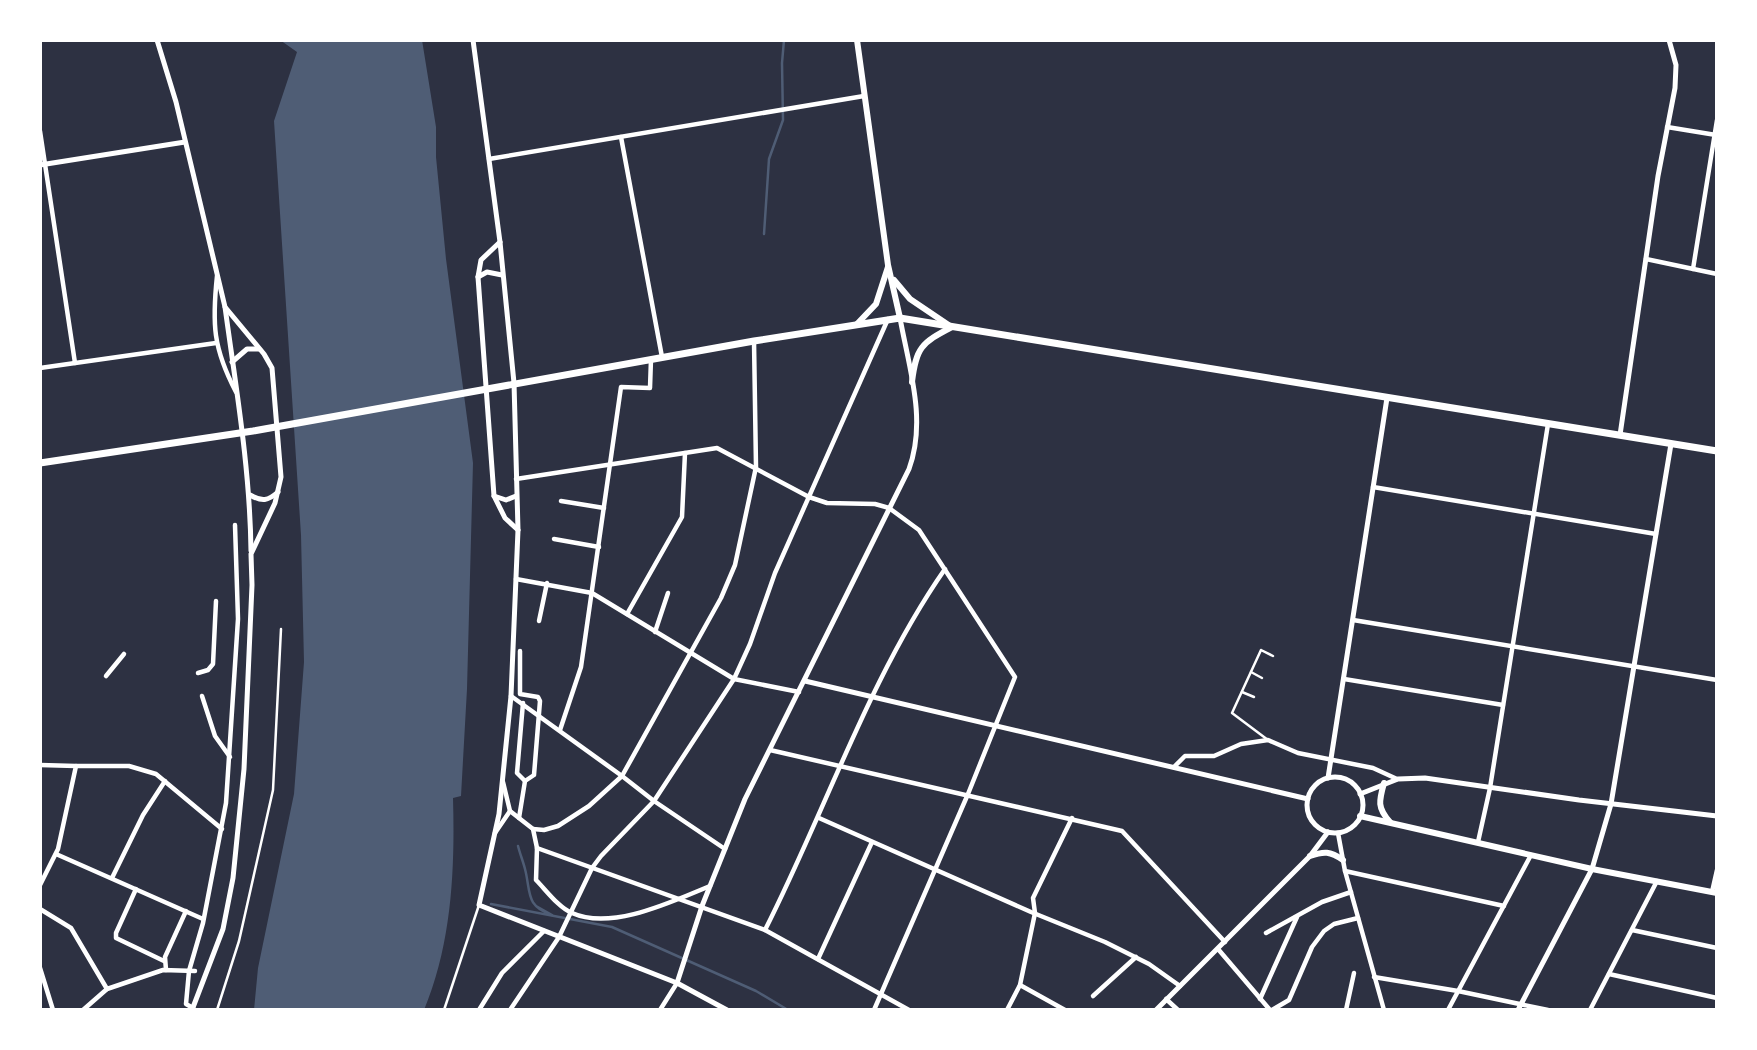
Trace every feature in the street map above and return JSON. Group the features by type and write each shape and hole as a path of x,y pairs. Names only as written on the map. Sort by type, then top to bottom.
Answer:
{"main road":[{"path":"857,40 888,265 900,318"},
{"path":"857,324 876,304 888,265"},
{"path":"891,275 910,299 952,327"},
{"path":"40,463 253,431 499,385 900,318 1717,451"},
{"path":"912,382 915,358 920,347 929,338 952,327"},
{"path":"1384,783 1379,801 1380,810 1391,823"},
{"path":"1360,817 1592,869 1715,893"},
{"path":"1310,856 1324,851 1334,853 1343,860"}],"street":[{"path":"157,40 225,307 250,495 248,699 236,853 223,929 192,1009 186,1004 222,829 230,757 238,619 235,526"},
{"path":"473,40 500,242 514,383 517,530 511,696 494,835 479,905 677,983 727,1010"},
{"path":"1620,435 1675,76 1676,65 1670,40"},
{"path":"489,159 864,96"},
{"path":"1693,269 1717,120"},
{"path":"1667,127 1716,135"},
{"path":"40,131 43,165 75,363"},
{"path":"621,137 662,357"},
{"path":"43,165 185,142"},
{"path":"500,242 481,260 478,277 494,496 505,518 517,530"},
{"path":"1646,259 1717,274"},
{"path":"478,277 487,272 502,275"},
{"path":"217,274 216,343 237,393"},
{"path":"225,307 260,348 272,368 274,379 281,477 271,515 251,554"},
{"path":"660,1010 677,983 702,906 745,799 915,452 918,416 900,318"},
{"path":"510,1010 559,937 592,868 654,802 734,679 750,644 775,573 888,319"},
{"path":"502,781 510,811 533,829 544,831 558,826 589,806 622,776 721,598 735,565 756,467 754,341"},
{"path":"40,368 216,343"},
{"path":"232,362 247,349 260,348"},
{"path":"560,730 581,667 621,387 650,388 651,359"},
{"path":"1328,778 1387,398"},
{"path":"1478,842 1490,788 1548,424"},
{"path":"1519,1007 1592,869 1611,804 1671,444"},
{"path":"516,479 717,448 809,497 827,503 875,504 889,508 919,530 1015,677 968,794 874,1010"},
{"path":"627,614 682,517 685,453"},
{"path":"1374,486 1656,534"},
{"path":"250,495 262,500 271,498 278,492"},
{"path":"494,496 506,500 516,496"},
{"path":"561,501 604,508"},
{"path":"554,539 598,547"},
{"path":"765,930 873,696 918,609 945,569"},
{"path":"516,579 592,593 734,679 799,692"},
{"path":"539,621 547,583"},
{"path":"654,632 668,593"},
{"path":"198,673 208,670 213,664 216,601"},
{"path":"1353,620 1717,680"},
{"path":"519,818 525,781 534,775 540,701 538,697 520,694 520,651"},
{"path":"106,676 124,654"},
{"path":"1343,679 1503,705"},
{"path":"805,681 1308,799"},
{"path":"202,696 215,736 230,757"},
{"path":"511,696 654,802 725,849"},
{"path":"523,704 517,773 525,781"},
{"path":"1174,767 1185,756 1214,756 1241,744 1268,740 1298,753 1373,768 1398,779"},
{"path":"770,750 1122,831 1226,942"},
{"path":"40,765 129,766 156,774 222,829"},
{"path":"40,885 56,854 76,766"},
{"path":"1328,778 1345,779 1353,783 1360,794 1363,807 1360,817 1355,824 1338,832 1328,832 1320,828 1308,813 1308,799 1314,787 1328,778"},
{"path":"1360,794 1398,779 1425,778 1717,816"},
{"path":"112,878 144,815 165,781"},
{"path":"494,835 510,811"},
{"path":"819,818 1105,942 1149,964 1180,986"},
{"path":"1007,1010 1020,985 1035,913 1033,898 1072,818"},
{"path":"533,829 537,848 536,880 570,913 604,919 645,911 710,886"},
{"path":"1156,1010 1310,856 1328,832"},
{"path":"1338,832 1345,871 1384,1010"},
{"path":"818,959 873,842"},
{"path":"537,848 765,930 909,1010"},
{"path":"56,854 204,919"},
{"path":"1448,1010 1532,854"},
{"path":"1715,893 1717,870"},
{"path":"1345,871 1504,906"},
{"path":"1590,1010 1657,881"},
{"path":"136,889 116,938 164,961"},
{"path":"1266,933 1322,902 1351,892"},
{"path":"40,909 71,928 107,989"},
{"path":"166,970 164,961 186,911"},
{"path":"1260,999 1297,916"},
{"path":"1218,948 1271,1010 1289,1000 1312,947 1324,931 1334,923 1358,918"},
{"path":"479,1010 502,973 544,930"},
{"path":"1632,930 1717,948"},
{"path":"1093,996 1136,957"},
{"path":"40,968 52,1010"},
{"path":"83,1010 107,989 166,970 192,971"},
{"path":"1346,1010 1354,973"},
{"path":"1609,974 1717,998"},
{"path":"1374,977 1458,991 1519,1007 1548,1010"},
{"path":"1020,985 1065,1010"},
{"path":"1166,999 1178,1010"}],"lane":[{"path":"217,1010 239,941 273,789 281,629"},
{"path":"1268,740 1232,713 1261,650 1273,656"},
{"path":"1251,673 1262,678"},
{"path":"1242,692 1254,697"},
{"path":"443,1010 479,905"}],"water":[{"path":"280,40 422,40 436,127 436,157 446,259 473,463 467,689 461,796 453,798 452,879 446,932 441,959 424,1010 254,1010 258,968 294,794 304,662 301,535 274,121 297,52"}],"waterway":[{"path":"764,234 769,159 783,120 784,40"},
{"path":"518,846 533,903 552,915 536,906"},
{"path":"491,904 612,927 756,991 788,1010"}]}
